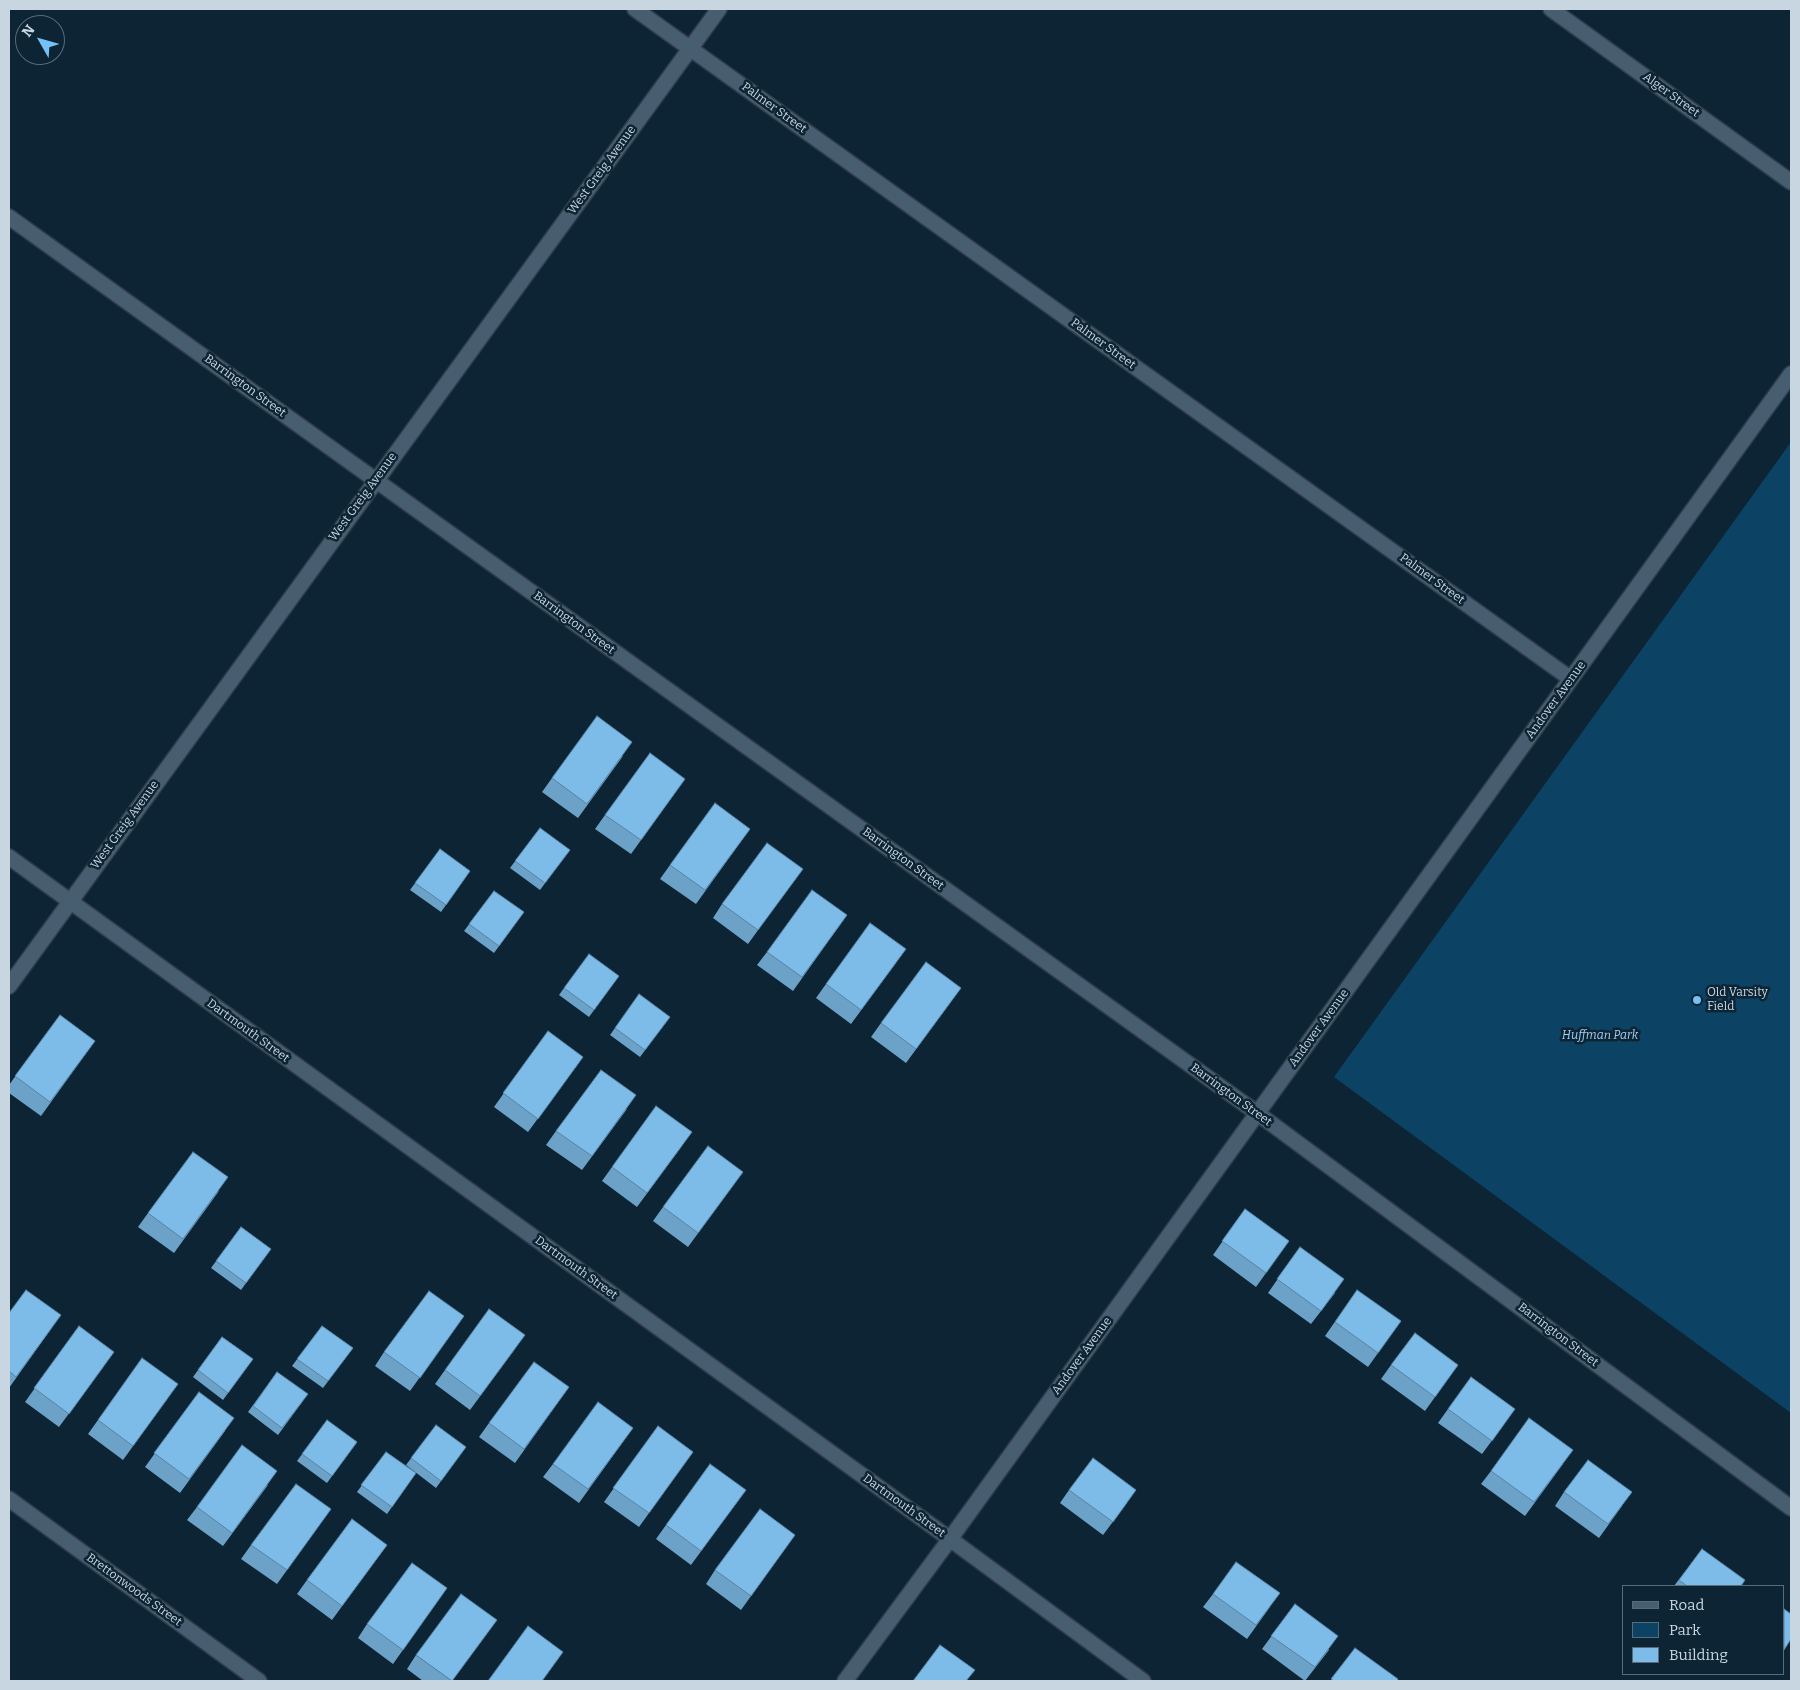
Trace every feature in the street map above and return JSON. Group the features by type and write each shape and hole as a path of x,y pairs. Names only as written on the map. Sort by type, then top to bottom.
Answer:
{"street":[{"name":"Palmer Street","path":"634,9 1571,679"},
{"name":"West Greig Avenue","path":"9,986 375,480 691,49 718,9"},
{"name":"Alger Street","path":"1551,9 1791,182"},
{"name":"Barrington Street","path":"9,216 1257,1113 1791,1508"},
{"name":"Andover Avenue","path":"845,1681 950,1539 1791,374"},
{"name":"Dartmouth Street","path":"9,857 1143,1681"},
{"name":"Brettonwoods Street","path":"9,1499 259,1681"}],"green space":[{"name":"Huffman Park","path":"1791,442 1791,1413 1334,1077"}],"building":[{"path":"597,716 632,742 587,804 552,778"},
{"path":"650,753 685,779 641,840 605,815"},
{"path":"715,803 750,829 705,890 670,865"},
{"path":"540,828 570,850 545,883 515,861"},
{"path":"767,843 803,869 758,930 722,904"},
{"path":"440,849 470,871 446,905 415,883"},
{"path":"812,890 847,915 802,977 767,952"},
{"path":"494,891 524,912 499,946 469,924"},
{"path":"870,923 906,949 861,1010 826,984"},
{"path":"589,954 619,976 594,1010 564,988"},
{"path":"926,962 961,988 916,1049 881,1023"},
{"path":"639,994 670,1017 645,1050 615,1028"},
{"path":"60,1015 95,1041 50,1102 15,1076"},
{"path":"548,1031 583,1057 538,1119 503,1093"},
{"path":"601,1070 636,1095 592,1156 556,1131"},
{"path":"656,1106 692,1132 647,1193 612,1167"},
{"path":"708,1146 743,1172 698,1233 663,1207"},
{"path":"193,1152 228,1177 183,1239 148,1213"},
{"path":"1245,1209 1289,1241 1266,1273 1222,1241"},
{"path":"241,1227 271,1249 246,1283 216,1261"},
{"path":"1300,1247 1344,1279 1321,1311 1277,1279"},
{"path":"26,1290 61,1315 16,1377 9,1371 9,1313"},
{"path":"1357,1290 1401,1321 1378,1353 1335,1322"},
{"path":"429,1291 464,1316 420,1378 384,1352"},
{"path":"489,1309 525,1335 480,1396 445,1370"},
{"path":"79,1326 114,1352 69,1414 34,1388"},
{"path":"322,1326 353,1348 328,1381 297,1359"},
{"path":"1415,1333 1458,1365 1435,1397 1391,1365"},
{"path":"222,1337 253,1359 228,1393 198,1370"},
{"path":"142,1358 178,1384 133,1446 98,1420"},
{"path":"534,1362 569,1387 524,1449 489,1423"},
{"path":"277,1372 308,1394 282,1428 253,1406"},
{"path":"1471,1377 1515,1409 1492,1441 1448,1409"},
{"path":"199,1392 234,1418 189,1479 154,1453"},
{"path":"598,1402 633,1428 588,1489 553,1464"},
{"path":"1529,1418 1573,1450 1534,1502 1491,1471"},
{"path":"327,1420 357,1442 332,1476 302,1454"},
{"path":"436,1425 466,1447 441,1481 411,1458"},
{"path":"658,1426 693,1452 649,1513 613,1488"},
{"path":"242,1445 277,1471 232,1533 197,1507"},
{"path":"386,1452 416,1473 392,1507 361,1485"},
{"path":"1093,1458 1136,1490 1113,1522 1069,1490"},
{"path":"1588,1460 1632,1492 1608,1524 1564,1492"},
{"path":"710,1464 746,1490 701,1551 666,1525"},
{"path":"296,1484 331,1509 287,1570 251,1545"},
{"path":"760,1509 795,1535 751,1596 715,1570"},
{"path":"352,1519 387,1545 342,1606 307,1580"},
{"path":"1702,1549 1745,1580 1742,1585 1686,1585 1679,1580"},
{"path":"1236,1562 1280,1593 1256,1625 1213,1594"},
{"path":"412,1563 447,1588 403,1650 367,1624"},
{"path":"461,1594 497,1620 452,1681 416,1655"},
{"path":"1295,1604 1338,1636 1315,1667 1271,1636"},
{"path":"1785,1610 1791,1614 1791,1639 1785,1648"},
{"path":"528,1626 563,1652 542,1681 488,1681"},
{"path":"940,1645 975,1670 966,1681 913,1681"},
{"path":"1355,1648 1398,1679 1397,1681 1334,1681 1331,1679"}],"place":[{"name":"Old Varsity Field","path":"1697,1000"}]}
